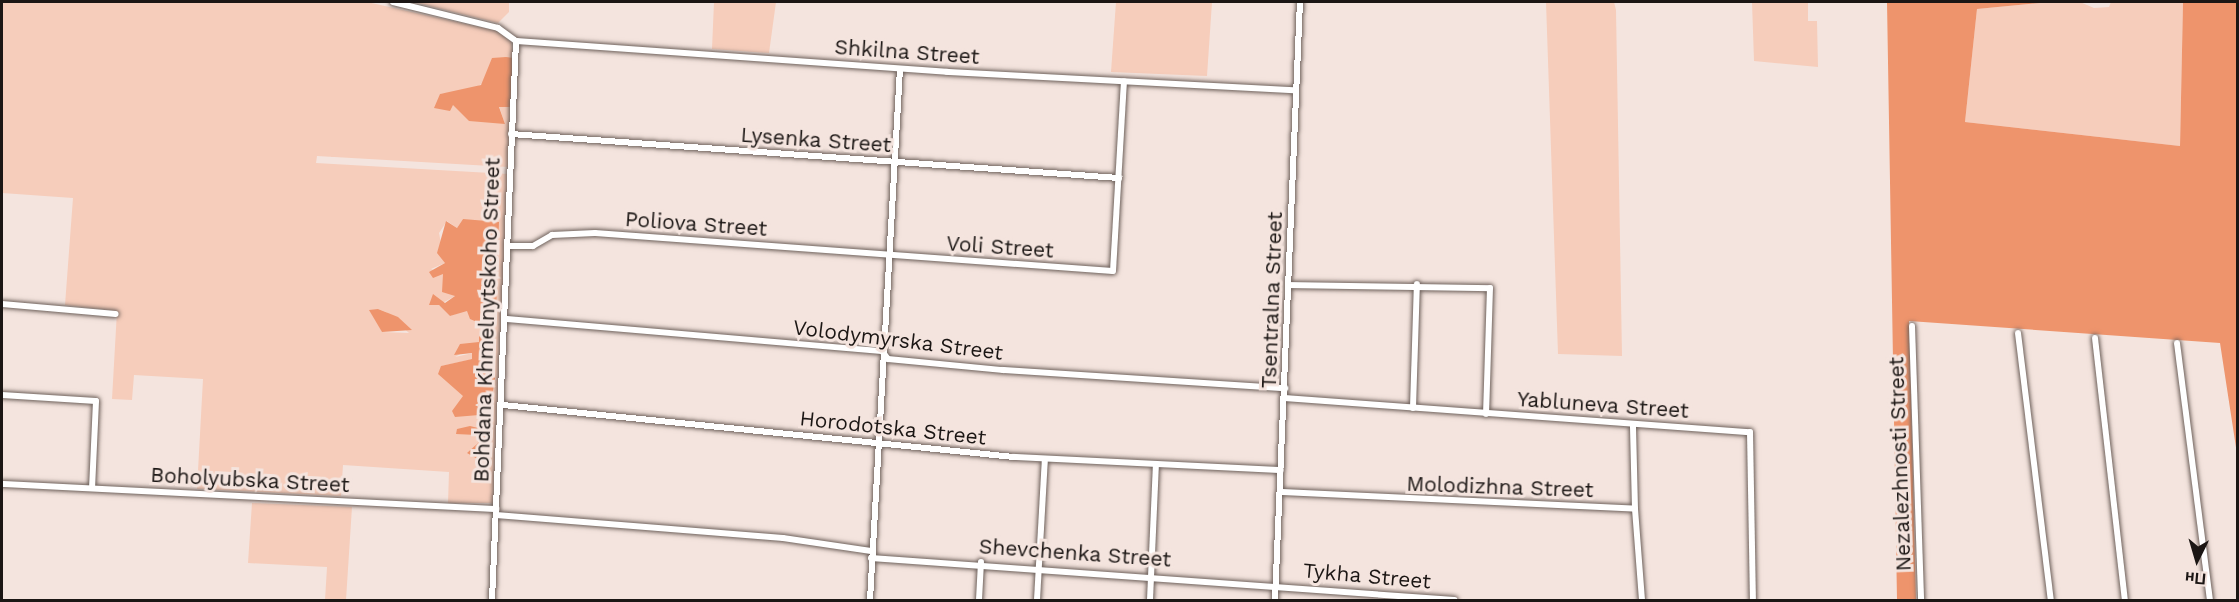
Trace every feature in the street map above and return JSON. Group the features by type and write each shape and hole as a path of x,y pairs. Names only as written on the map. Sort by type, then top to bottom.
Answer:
{"street":[{"path":"393,2 498,28 516,40"},
{"name":"Tsentralna Street","path":"1275,600 1300,2"},
{"name":"Shkilna Street","path":"516,40 900,69 1296,90"},
{"name":"Bohdana Khmelnytskoho Street","path":"492,600 507,319 507,246 516,40"},
{"path":"870,600 885,256 900,69"},
{"path":"1119,178 1124,81"},
{"name":"Lysenka Street","path":"511,134 1119,178"},
{"name":"Voli Street","path":"885,256 1113,271 1119,178"},
{"name":"Poliova Street","path":"507,246 533,246 552,235 595,233 885,256"},
{"path":"1289,285 1417,284 1490,288 1486,414"},
{"path":"1413,408 1417,284"},
{"path":"2,304 116,314"},
{"name":"Volodymyrska Street","path":"507,319 882,351 888,359 1003,370 1285,388"},
{"name":"Nezalezhnosti Street","path":"1912,326 1921,600"},
{"path":"2018,333 2051,600"},
{"path":"2095,338 2125,600"},
{"path":"2176,343 2210,600"},
{"path":"2,395 96,401 92,488"},
{"name":"Yabluneva Street","path":"1284,398 1750,432 1753,600"},
{"name":"Horodotska Street","path":"503,405 1045,459 1281,470"},
{"path":"1633,425 1635,509 1642,600"},
{"path":"1037,600 1045,459"},
{"path":"1150,600 1156,464"},
{"name":"Boholyubska Street","path":"2,484 496,512"},
{"name":"Molodizhna Street","path":"1280,492 1635,509"},
{"name":"Shevchenka Street","path":"496,512 783,538 871,554 1276,584"},
{"path":"979,600 981,562"},
{"name":"Tykha Street","path":"1276,584 1454,600"}],"shaded area":[{"path":"2,2 367,2 497,31 511,42 513,58 474,89 440,94 459,108 505,124 499,106 510,107 508,167 317,156 316,163 508,174 493,503 448,503 449,472 343,465 341,496 197,489 203,379 134,375 132,400 112,399 117,311 65,305 73,198 2,193","holes":["463,219 494,257 496,314 491,322 474,320 467,310 450,316 439,305 455,296 443,274 431,269 445,263 439,233 447,221 457,228","378,309 386,312 409,333 382,332","479,336 485,343 478,409 445,378 442,366 473,359 473,353 455,357 479,343"]},
{"path":"413,2 509,2 509,12 498,23"},
{"path":"714,2 776,2 769,53 712,49"},
{"path":"1116,2 1212,2 1207,76 1111,72"},
{"path":"1546,2 1614,2 1616,10 1622,356 1558,354"},
{"path":"1752,2 1808,2 1808,21 1817,21 1818,67 1754,61"},
{"path":"1887,2 2051,2 1977,9 1965,122 2180,146 2183,2 2238,2 2237,454 2220,343 1909,321 1916,600 1897,600"},
{"path":"2051,2 2080,2 2094,8 2109,7 2111,2 2183,2 2180,146 1965,122 1977,9"},
{"path":"492,58 513,58 510,107 499,107 505,124 469,121 453,105 450,111 434,108 440,94 481,85"},
{"path":"463,219 499,222 496,314 484,325 470,319 467,311 450,316 439,305 429,305 433,294 445,303 455,296 442,292 443,274 433,278 429,272 445,263 437,253 446,221 457,228"},
{"path":"378,309 398,317 412,330 382,332 369,310"},
{"path":"479,336 493,344 495,379 492,396 475,405 491,414 455,417 452,411 463,396 438,374 441,366 472,359 472,353 454,355 460,344 479,342"},
{"path":"470,426 490,431 481,461 467,453 478,443 476,435 456,434 457,429"},
{"path":"252,503 352,507 346,600 325,600 327,567 248,563"}]}
